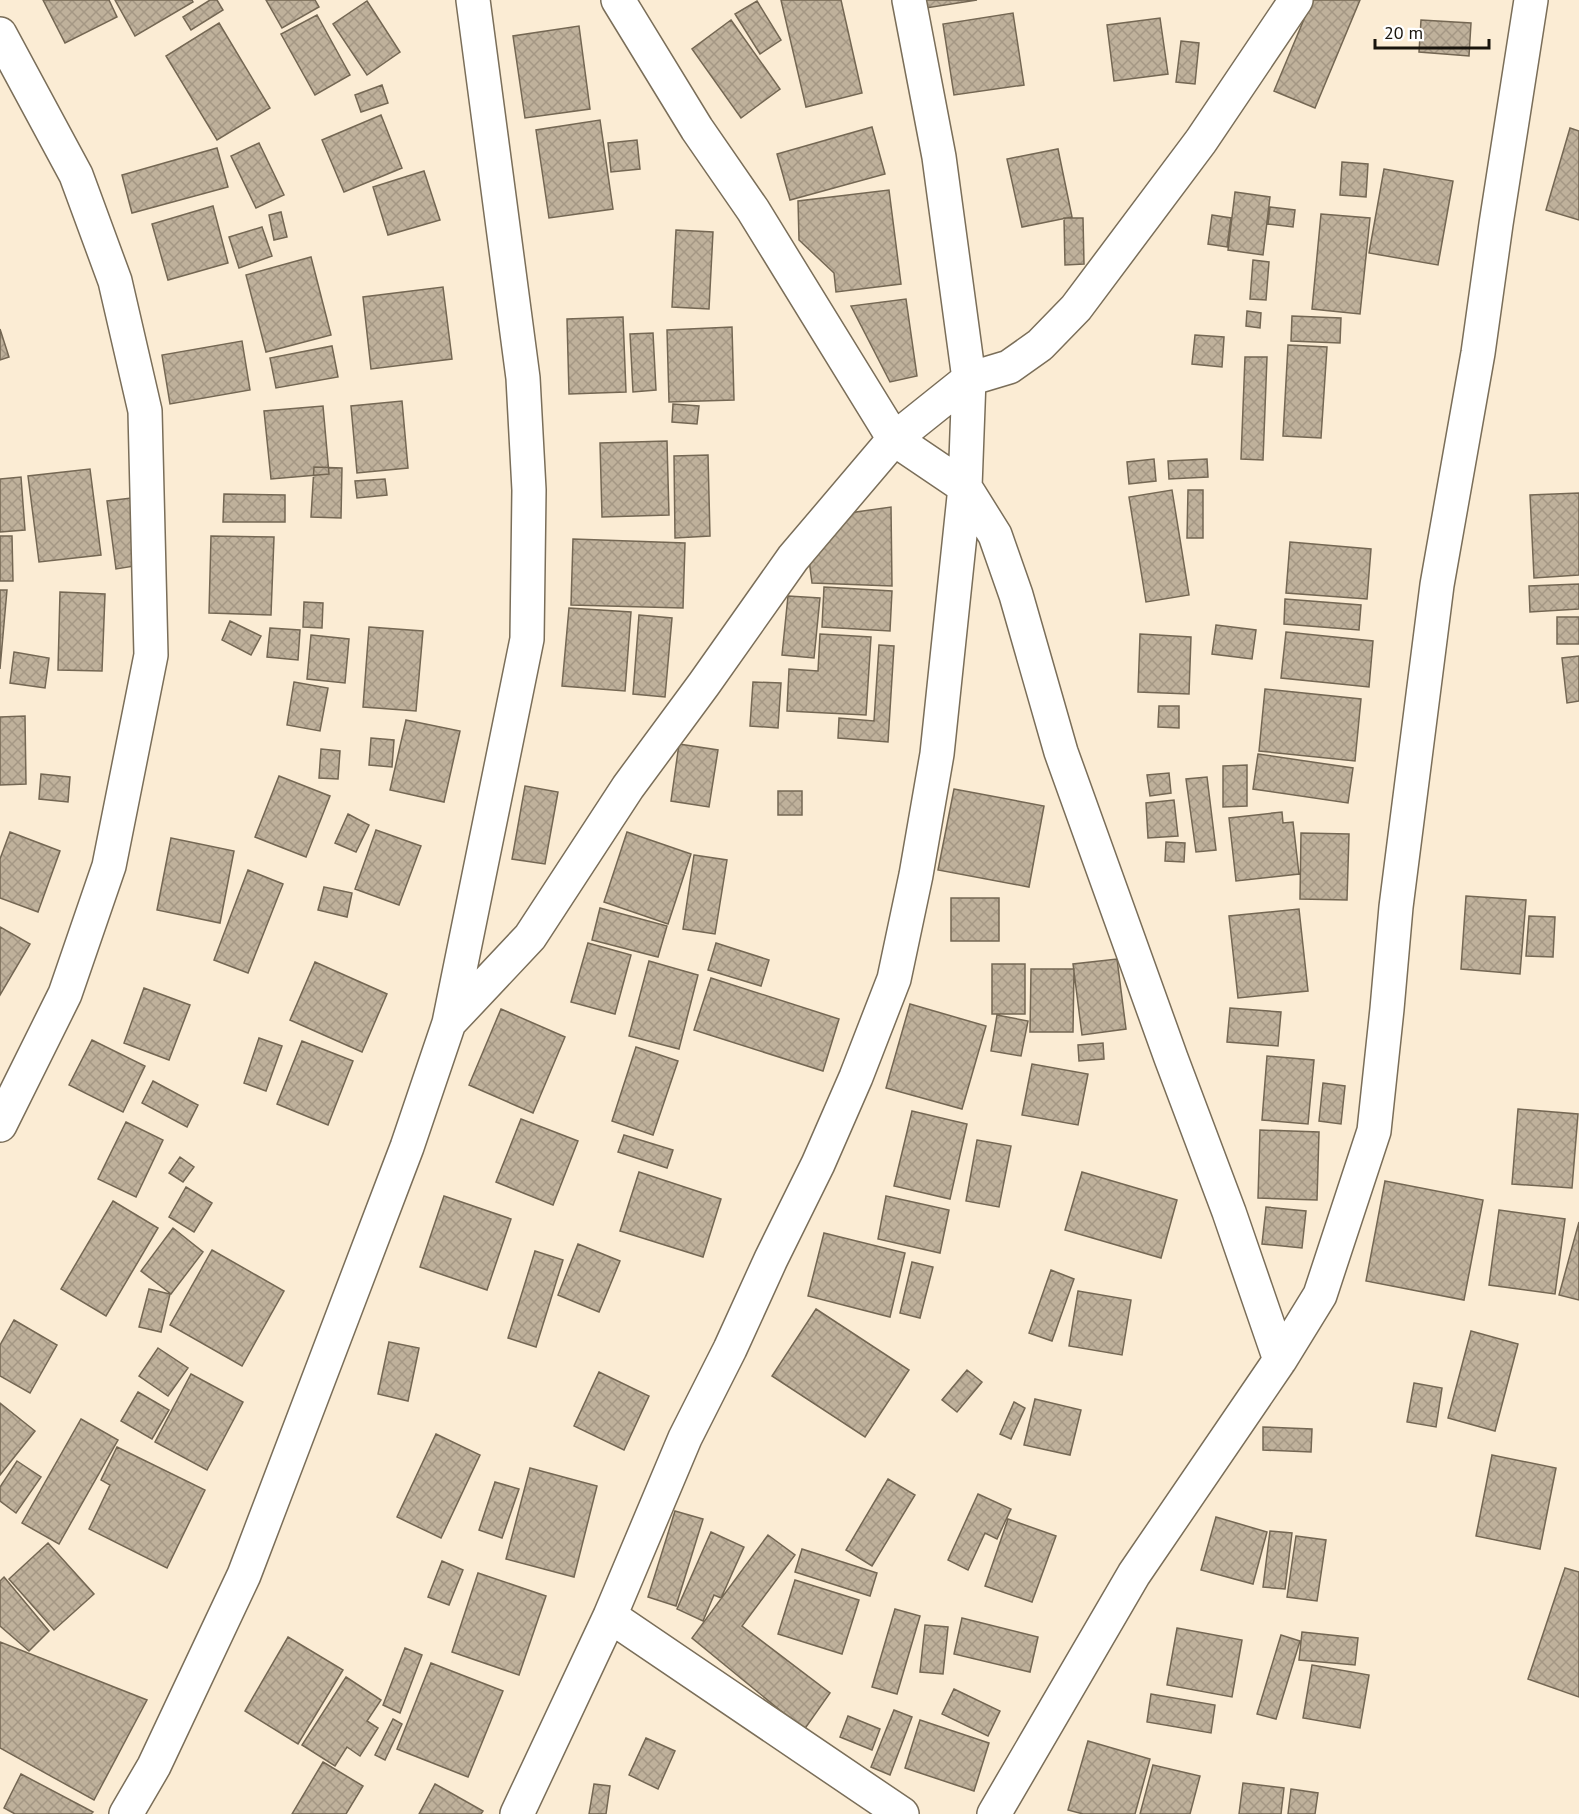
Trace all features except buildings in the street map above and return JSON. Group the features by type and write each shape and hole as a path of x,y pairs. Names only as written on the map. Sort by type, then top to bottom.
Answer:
{"street":[{"path":"126,1814 154,1766 244,1575 403,1158 449,1023 527,639 529,490 523,378 473,0"},
{"path":"618,0 697,129 753,210 894,438 965,487 995,535 1016,595 1061,752 1229,1212 1280,1360"},
{"path":"517,1814 609,1616 685,1438 818,1164 856,1077 894,979 916,875 937,754 965,487 969,379 939,157 909,0"},
{"path":"449,1023 530,937 628,788 793,558 894,438 969,379 1009,367 1040,345 1076,308 1201,141 1296,0"},
{"path":"994,1814 1134,1574 1280,1360 1320,1294 1374,1131 1396,907 1437,585 1478,353 1531,0"},
{"path":"0,34 76,174 115,281 145,411 151,655 110,866 65,994 0,1125"},
{"path":"609,1616 902,1814"}]}
